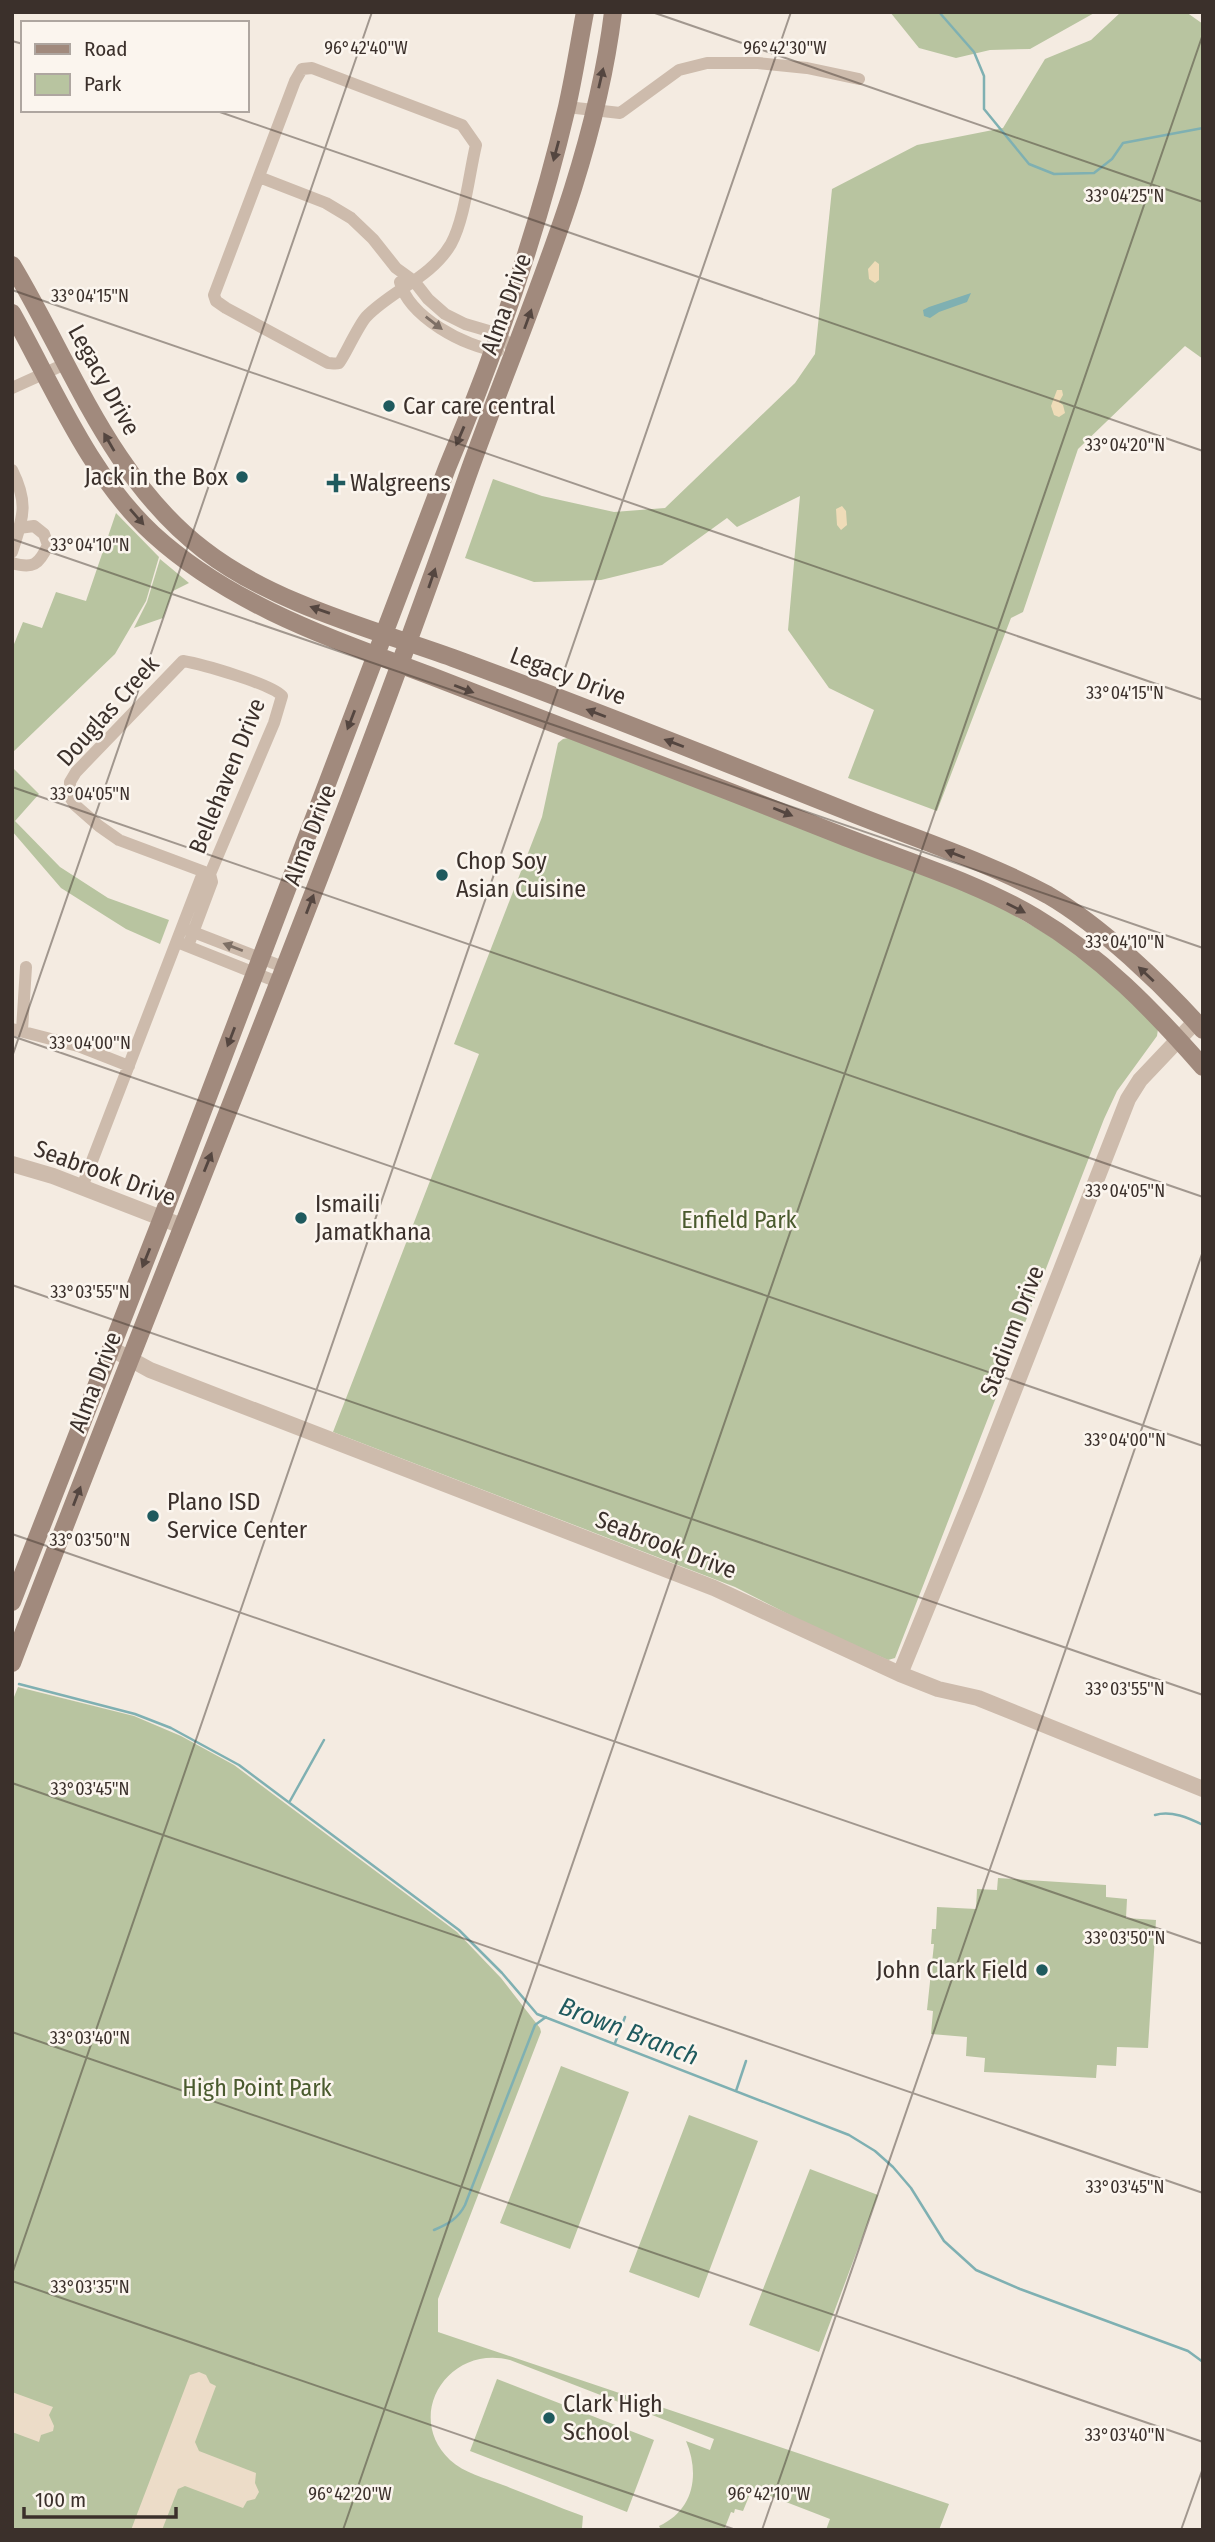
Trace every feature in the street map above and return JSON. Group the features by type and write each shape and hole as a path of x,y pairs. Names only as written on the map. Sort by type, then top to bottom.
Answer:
{"main road":[{"name":"Alma Drive","path":"12,1602 497,342 541,207 567,107 585,12"},
{"name":"Alma Drive","path":"12,1662 283,976 410,642 571,194 593,111 613,12"},
{"name":"Legacy Drive","path":"12,265 121,463 173,522 202,549 267,589 296,602 410,642 726,763 980,864 1048,895 1120,950 1199,1026"},
{"name":"Legacy Drive","path":"12,313 43,372 104,474 137,518 189,562 232,592 263,609 375,656 960,881 1035,917 1085,951 1130,989 1203,1067"},
{"path":"447,468 468,476"},
{"path":"189,562 202,549"},
{"path":"561,726 569,703"},
{"path":"720,787 726,763"},
{"path":"305,841 331,848"},
{"path":"22,1577 43,1582"}],"street":[{"path":"567,107 620,113 678,70 707,63 758,62 807,68 859,79"},
{"path":"312,68 462,125 476,145 452,242 440,259 363,319 339,362 328,363 216,301 214,295 259,177 302,69 312,68"},
{"path":"259,177 326,203 351,218 373,239 396,268 414,281 428,299 445,314 515,351"},
{"path":"396,268 402,290 437,327 464,342 497,342"},
{"path":"12,388 65,364"},
{"path":"12,470 24,499 12,552"},
{"path":"12,563 25,567 32,565 42,559 48,545 44,534 34,526 19,528"},
{"name":"Bellehaven Drive","path":"82,1187 187,929 201,878 210,874 282,699 281,693 243,678 183,661"},
{"name":"Douglas Creek","path":"183,661 76,772 68,791 75,805 119,839 210,874"},
{"path":"187,929 283,976"},
{"path":"181,944 258,966"},
{"path":"26,967 17,1030 78,1046 129,1066"},
{"name":"Stadium Drive","path":"900,1674 1128,1099 1140,1080 1178,1039 1199,1026"},
{"name":"Seabrook Drive","path":"12,1164 82,1187 182,1226"},
{"name":"Seabrook Drive","path":"110,1348 150,1370 714,1588 900,1674 938,1689 978,1699 1203,1789"}],"green space":[{"path":"890,12 1096,12 1030,49 990,50 956,58 919,48"},
{"path":"1121,12 1186,12 1203,24 1203,359 1185,346 1078,449 1023,612 1011,618 937,811 848,778 874,710 829,688 788,630 800,496 737,527 727,518 662,565 601,580 534,582 465,558 493,479 542,496 614,512 665,508 795,383 815,354 832,189 917,145 1003,128 1045,59 1091,40"},
{"path":"116,513 159,557 146,601 115,654 12,753 12,649 23,622 42,628 56,592 86,601"},
{"path":"160,559 189,583 173,591 163,618 134,628 147,602"},
{"name":"Enfield Park","path":"568,738 967,889 1062,944 1109,981 1158,1029 1157,1036 1117,1091 1104,1119 895,1658 888,1660 821,1631 735,1587 333,1432 479,1054 454,1044 542,817 558,743"},
{"path":"12,767 39,794 15,821 60,867 108,898 169,920 160,944 126,929 61,888 12,831"},
{"name":"High Point Park","path":"18,1687 134,1716 181,1736 234,1765 457,1932 501,1978 540,2028 541,2032 438,2299 438,2332 949,2504 939,2530 826,2530 830,2519 752,2489 743,2511 735,2509 734,2513 731,2512 724,2530 661,2530 659,2526 680,2511 691,2490 693,2466 686,2441 710,2450 714,2439 510,2360 488,2358 468,2363 452,2373 440,2387 432,2404 431,2423 437,2442 450,2460 468,2472 583,2516 582,2528 12,2530 12,1702"},
{"name":"John Clark Field","path":"998,1878 1106,1885 1106,1897 1127,1899 1126,1918 1156,1920 1148,2048 1117,2047 1116,2066 1097,2065 1096,2078 984,2072 985,2058 966,2056 967,2037 931,2034 933,2011 927,2010 934,1944 931,1944 932,1929 936,1929 937,1907 976,1909 977,1889 997,1890"},
{"path":"561,2066 629,2092 570,2249 500,2223"},
{"path":"689,2115 758,2141 699,2298 629,2272"},
{"path":"810,2169 878,2195 819,2352 749,2325"},
{"path":"497,2379 654,2440 627,2512 470,2451"}],"sand":[{"path":"875,261 879,264 879,280 875,283 869,279 868,269"},
{"path":"1057,390 1062,390 1063,395 1059,402 1065,413 1059,417 1054,415 1051,406"},
{"path":"842,506 846,511 847,525 841,530 837,525 836,509"}],"shaded area":[{"path":"199,2372 206,2375 210,2383 216,2386 195,2442 199,2451 256,2473 255,2483 259,2492 255,2499 247,2501 243,2508 185,2486 178,2489 162,2530 131,2530 190,2375"},
{"path":"12,2392 53,2407 49,2415 54,2426 53,2431 41,2435 39,2442 12,2432"}],"water":[{"path":"971,293 967,302 930,318 924,316 923,310 929,307"}],"waterway":[{"path":"939,12 974,52 984,76 984,109 1029,164 1054,174 1094,173 1112,159 1123,143 1203,128"},
{"name":"Brown Branch","path":"19,1684 135,1714 171,1728 239,1765 459,1930 502,1973 537,2014 849,2135 875,2151 893,2167 911,2188 944,2241 976,2270 1188,2351 1203,2362"},
{"path":"290,1801 324,1740"},
{"path":"1155,1815 1174,1814 1203,1825"},
{"path":"434,2230 452,2220 465,2205 535,2025 546,2017"},
{"path":"615,2043 625,2017"},
{"path":"736,2091 746,2061"}],"place":[{"name":"Car care central","path":"389,406"},
{"name":"Jack in the Box","path":"242,477"},
{"name":"Walgreens","path":"336,483"},
{"name":"Chop Soy Asian Cuisine","path":"442,875"},
{"name":"Ismaili Jamatkhana","path":"301,1218"},
{"name":"Plano ISD Service Center","path":"153,1516"},
{"name":"John Clark Field","path":"1042,1970"},
{"name":"Clark High School","path":"549,2418"}]}
